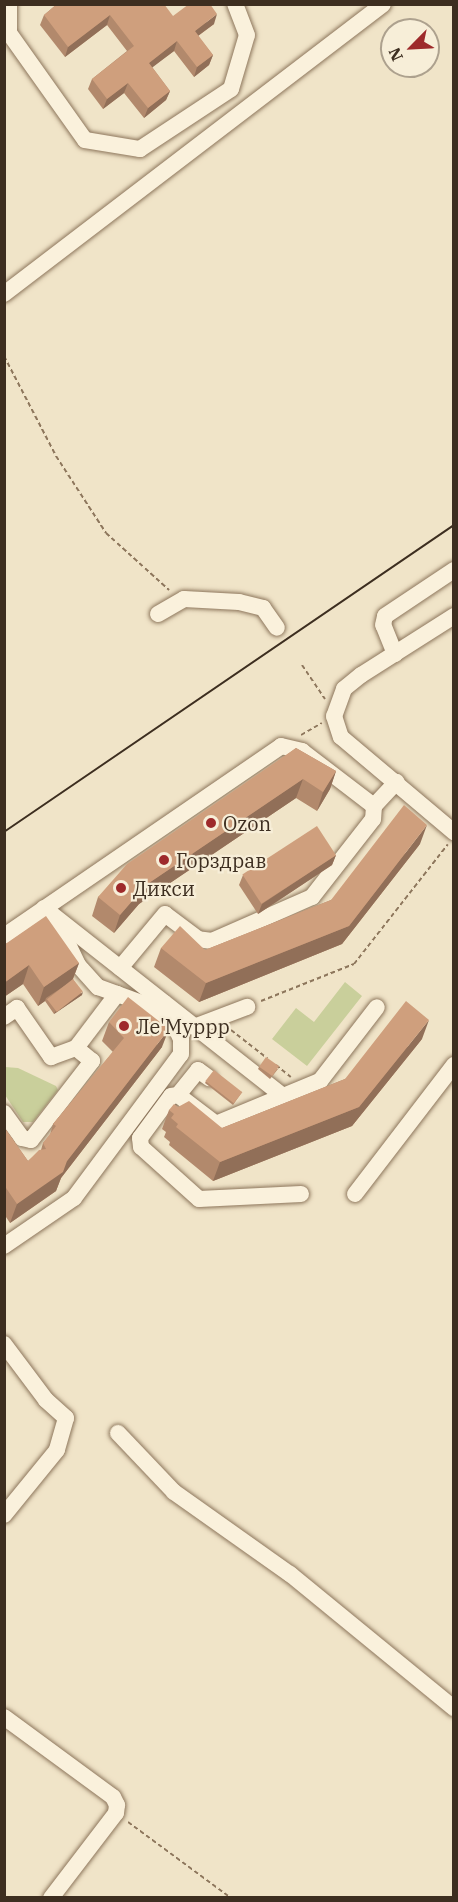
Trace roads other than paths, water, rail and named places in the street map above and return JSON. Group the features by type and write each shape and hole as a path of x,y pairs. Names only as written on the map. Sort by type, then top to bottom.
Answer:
{"street":[{"path":"9,4 9,33 85,140 140,149 231,89 247,35 235,4"},
{"path":"4,294 383,4"},
{"path":"395,654 383,625 385,616 453,570"},
{"path":"158,614 184,599 239,602 263,608 277,628"},
{"path":"453,616 344,689 334,716 341,737 453,832"},
{"path":"4,936 49,913 281,746 302,751 374,806"},
{"path":"120,968 165,914 198,939 212,940 312,897 373,819 374,806 396,782"},
{"path":"49,913 283,1096"},
{"path":"49,913 78,965 83,983 155,1008 177,1030"},
{"path":"4,1017 17,1008 51,1057 76,1048 117,994"},
{"path":"5,1244 74,1198 181,1054 177,1030 164,1003"},
{"path":"194,1027 248,1007"},
{"path":"178,1095 216,1124 320,1081 377,1007"},
{"path":"4,1113 22,1138 32,1140 92,1061 76,1048"},
{"path":"355,1194 453,1065"},
{"path":"209,1078 198,1070 178,1095 171,1096 140,1138 141,1147 199,1199 301,1194"},
{"path":"4,1344 46,1400 66,1418 62,1441 4,1515"},
{"path":"117,1432 142,1461 199,1512 290,1574 453,1708"},
{"path":"4,1717 113,1797 117,1805 116,1813 51,1898"}],"tram line":[{"path":"4,832 454,525"}],"place":[{"name":"Ozon","path":"211,823"},
{"name":"Горздрав","path":"164,860"},
{"name":"Дикси","path":"121,888"},
{"name":"Ле'Муррр","path":"124,1026"}]}
